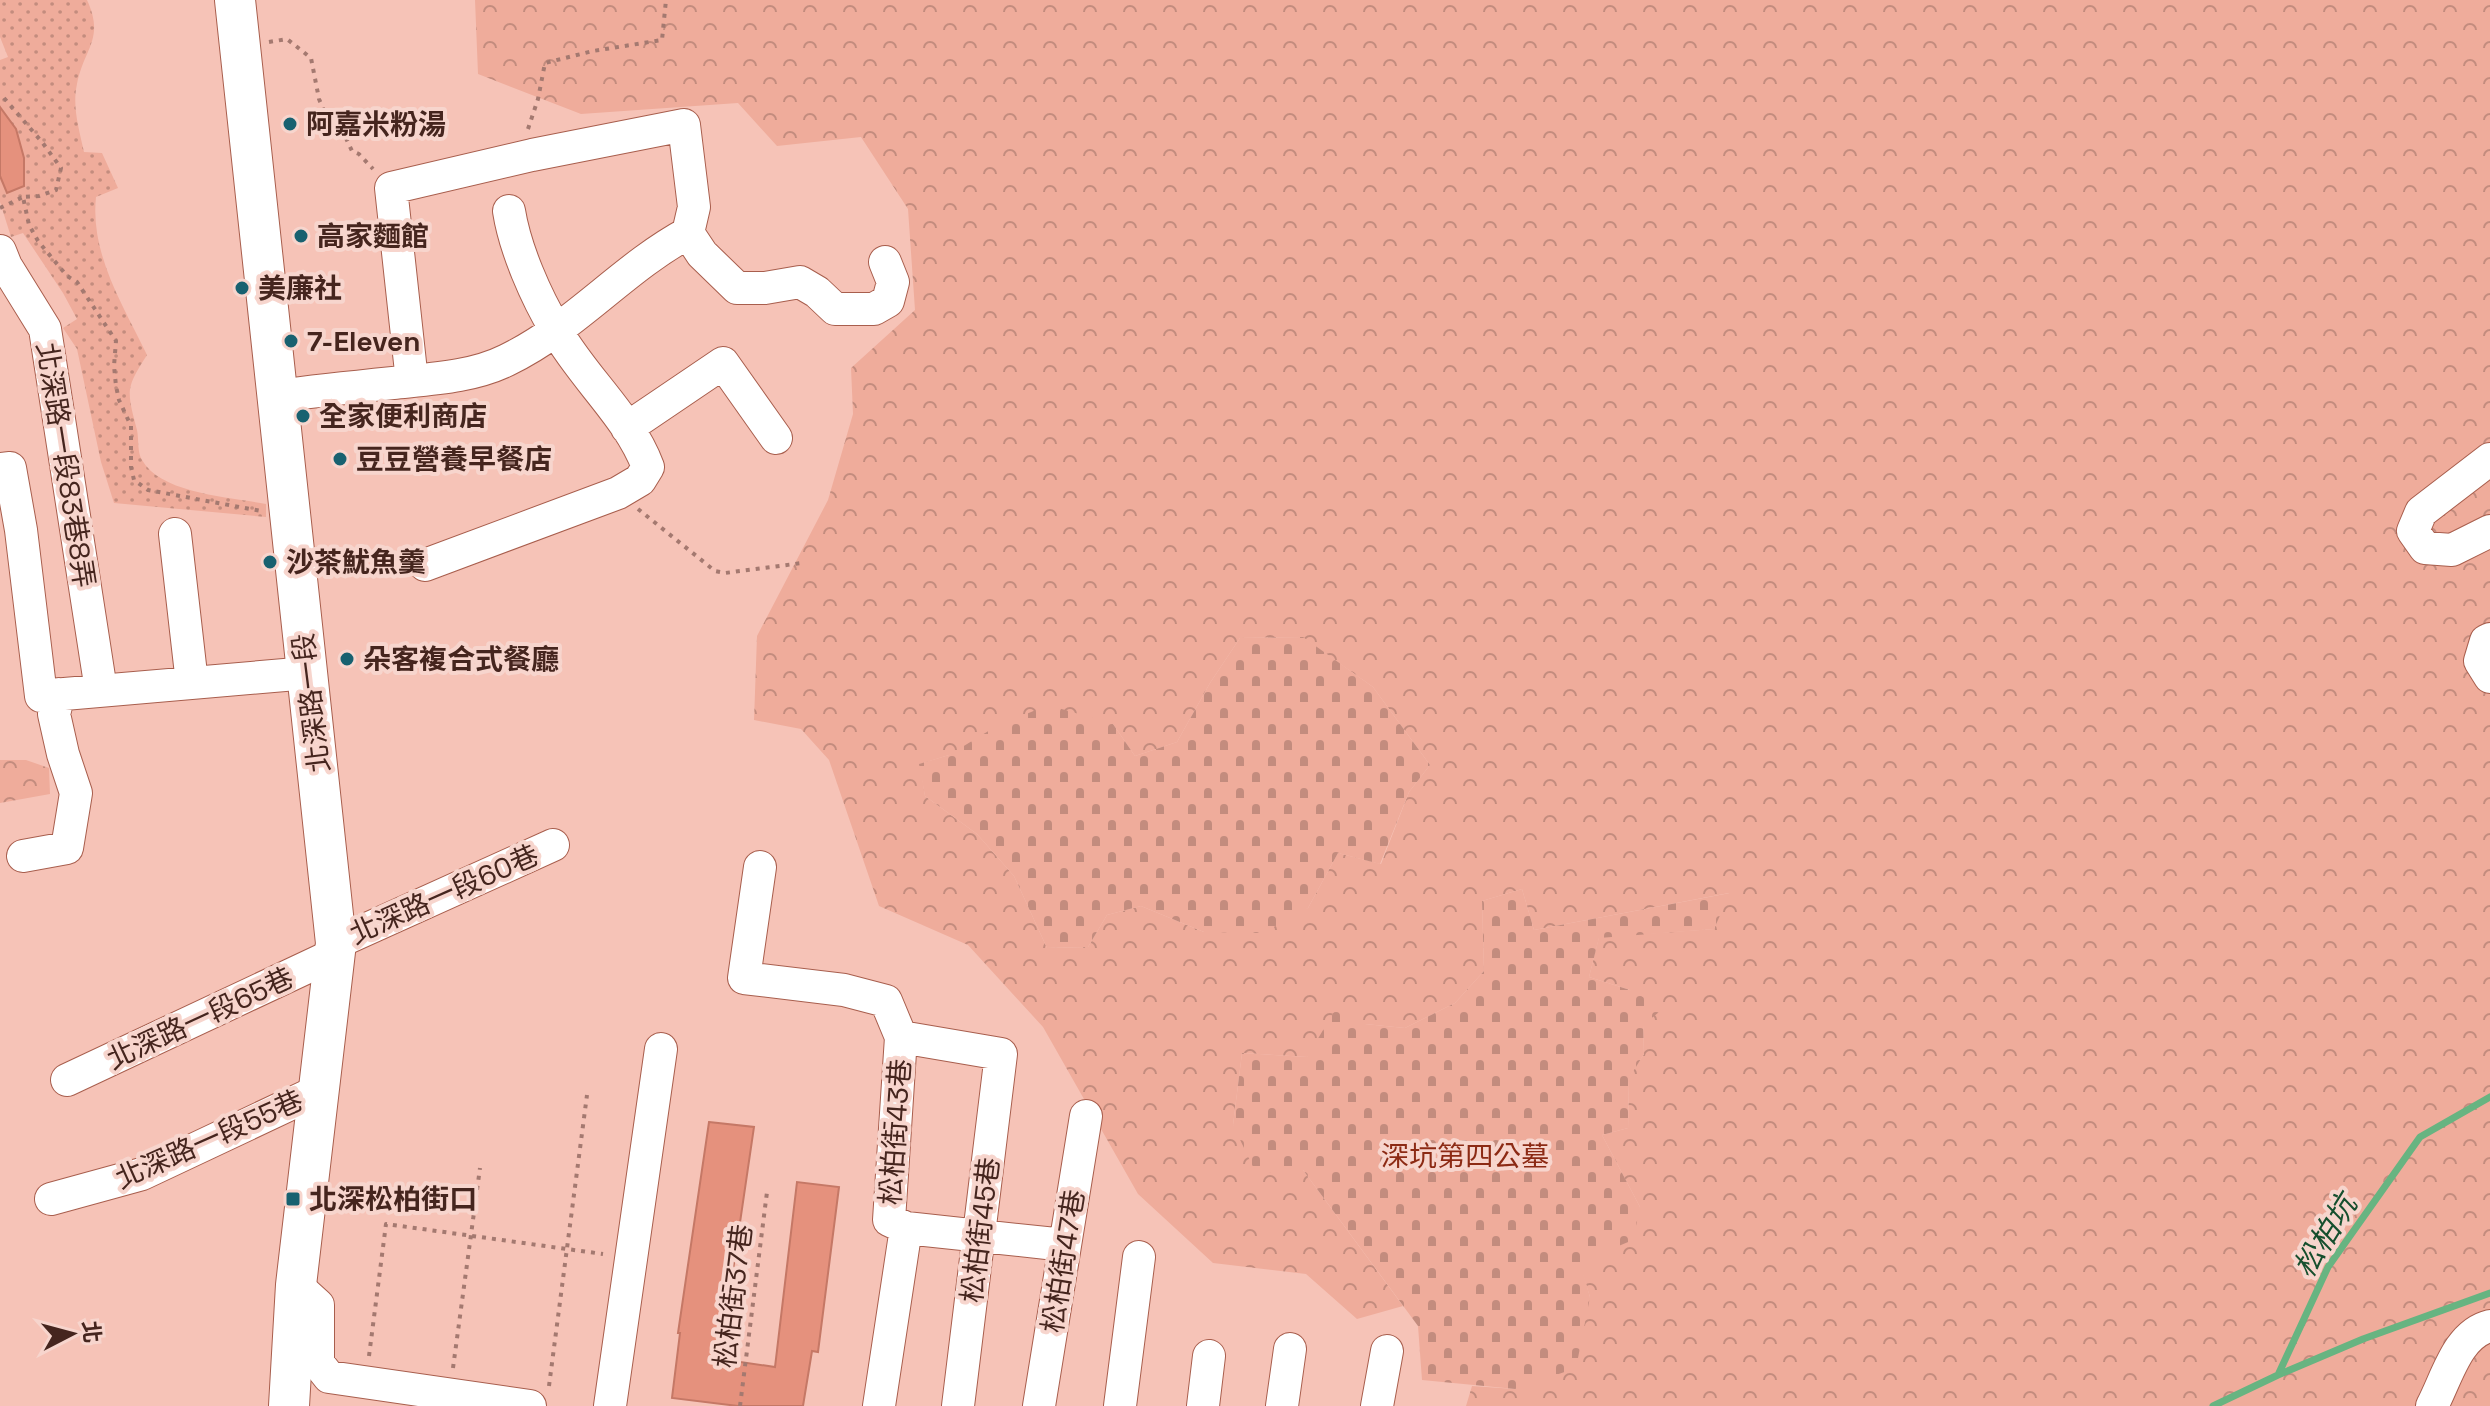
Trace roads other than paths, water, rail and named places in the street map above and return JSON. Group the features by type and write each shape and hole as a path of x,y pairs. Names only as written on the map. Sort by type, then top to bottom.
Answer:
{"main road":[{"name":"北深路一段","path":"235,0 288,512 308,673 334,949 296,1285 289,1406"}],"street":[{"path":"412,381 384,184 684,125 694,207 688,233 702,254 737,288 800,282 817,292 835,309 874,309 888,301 893,282 885,262"},
{"path":"425,565 618,493 640,480 648,467 627,428 556,331 514,239 509,211"},
{"path":"277,396 457,375 506,361 556,331 660,248 688,233"},
{"name":"北深路一段83巷8弄","path":"0,251 45,329 101,690"},
{"path":"627,428 723,363 776,438"},
{"path":"2490,459 2421,512 2413,531 2425,548 2452,550 2490,531"},
{"path":"0,469 10,468 50,695 63,754 76,793 67,848 23,856"},
{"path":"175,534 192,683"},
{"path":"2490,639 2486,641 2480,661 2490,677"},
{"path":"50,695 308,673"},
{"name":"北深路一段60巷","path":"334,949 553,845"},
{"path":"760,867 744,978 844,990 886,1001 901,1037"},
{"name":"北深路一段65巷","path":"67,1080 334,949"},
{"name":"松柏街45巷","path":"901,1037 1001,1054 958,1406"},
{"name":"松柏街43巷","path":"879,1406 906,1228 889,1220 901,1037"},
{"path":"610,1406 661,1049"},
{"name":"北深路一段55巷","path":"51,1199 142,1174 320,1090"},
{"name":"松柏街47巷","path":"1039,1406 1086,1116"},
{"path":"906,1228 1065,1245"},
{"path":"1120,1406 1139,1257"},
{"path":"296,1285 318,1305 318,1363 329,1377 365,1382 417,1398 450,1394 533,1402"},
{"path":"2432,1406 2456,1355 2475,1330 2490,1326"},
{"path":"1282,1406 1290,1349"},
{"path":"1377,1406 1387,1351"},
{"path":"1203,1406 1209,1356"}],"waterway":[{"name":"松柏坑","path":"2213,1406 2278,1375 2328,1267 2420,1137 2490,1097"},
{"path":"2278,1375 2363,1339 2490,1293"}],"place":[{"name":"阿嘉米粉湯","path":"290,124"},
{"name":"高家麵館","path":"301,236"},
{"name":"美廉社","path":"242,288"},
{"name":"7-Eleven","path":"291,341"},
{"name":"全家便利商店","path":"303,416"},
{"name":"豆豆營養早餐店","path":"340,459"},
{"name":"沙茶魷魚羹","path":"270,562"},
{"name":"朵客複合式餐廳","path":"347,659"},
{"name":"北深松柏街口","path":"293,1199"}],"park label":[{"name":"深坑第四公墓","path":"1465,1156"}]}
